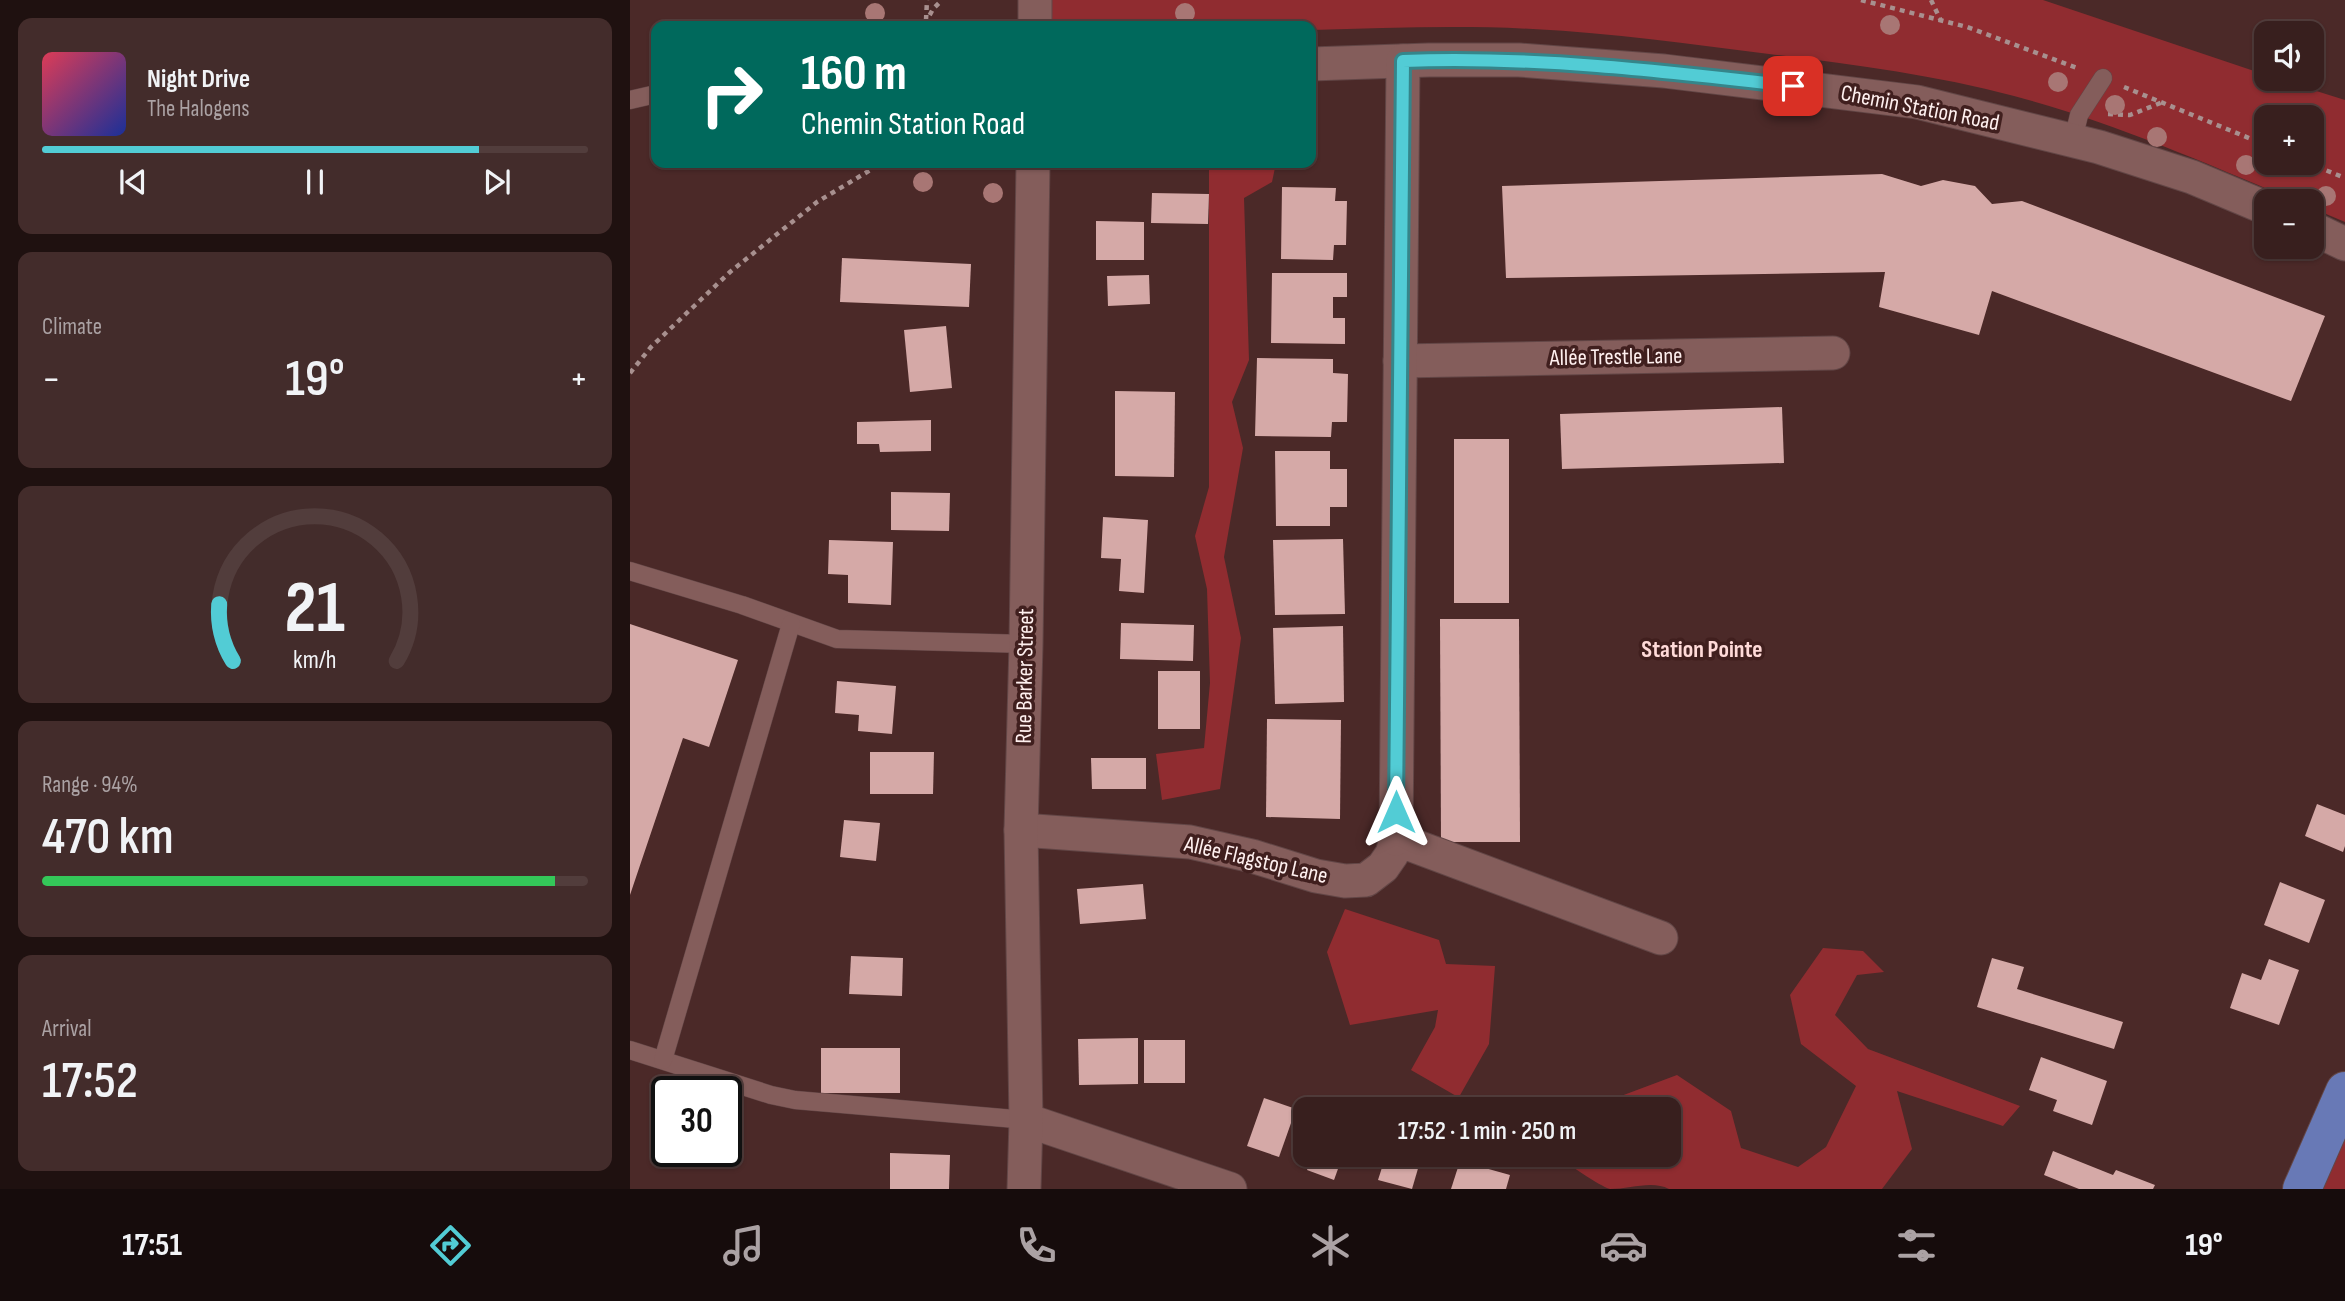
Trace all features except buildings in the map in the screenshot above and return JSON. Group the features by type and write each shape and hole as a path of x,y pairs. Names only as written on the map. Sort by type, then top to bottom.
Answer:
{"main road":[{"path":"2302,1189 2345,1091"}],"street":[{"path":"1035,0 1035,21"},
{"name":"Chemin Station Road","path":"1316,64 1519,60 1664,71 1917,102 2076,128 2254,203"},
{"path":"1403,61 1396,839 1661,939"},
{"name":"Rue Barker Street","path":"1024,1189 1026,1120 1021,830 1033,168"},
{"path":"2324,234 2345,244"},
{"name":"Allée Trestle Lane","path":"1400,361 1833,353"},
{"name":"Allée Flagstop Lane","path":"1021,830 1190,842 1252,856 1316,876 1345,881 1366,880 1383,867 1392,854 1396,839"},
{"path":"1026,1120 1230,1189"}],"lane":[{"path":"2076,128 2103,78"},
{"path":"630,100 651,95"},
{"path":"630,571 742,605 837,639 1026,644"},
{"path":"663,1060 792,624"},
{"path":"630,1050 771,1096 1026,1120"}],"path":[{"path":"925,21 926,0"},
{"path":"927,21 942,0"},
{"path":"1861,0 1967,27 2103,78 2254,140"},
{"path":"1931,0 1941,20"},
{"path":"2076,128 2130,115 2162,102"},
{"path":"630,373 651,347 730,272 817,202 874,168"},
{"path":"2324,169 2345,178"}],"shaded area":[{"path":"1046,0 2043,0 2254,71 2254,91 2316,91 2345,100 2345,222 2324,213 2324,189 2267,189 2085,118 1984,89 1861,66 1651,39 1505,28 1316,30 1316,21 1047,21"},
{"path":"1209,168 1275,168 1272,182 1244,198 1249,360 1232,402 1243,448 1224,557 1241,638 1220,789 1162,800 1156,754 1204,748 1210,683 1207,589 1195,536 1209,487"},
{"path":"1345,909 1439,940 1446,964 1495,966 1489,1044 1459,1097 1411,1070 1435,1027 1438,1010 1350,1025 1327,952"},
{"path":"1823,948 1863,951 1884,972 1857,975 1835,1015 1868,1049 2020,1106 2003,1126 1897,1091 1912,1149 1882,1189 1669,1189 1648,1185 1610,1189 1572,1167 1681,1167 1681,1097 1618,1097 1677,1075 1731,1111 1741,1148 1798,1167 1826,1147 1856,1086 1801,1044 1790,995"},
{"path":"2345,1091 2345,1189 2302,1189"},
{"path":"1485,1095 1549,1097 1459,1097"}],"district":[{"name":"Station Pointe","path":"1702,649"}],"route":[{"path":"1396,812 1403,61 1519,60 1664,71 1793,86"}]}
